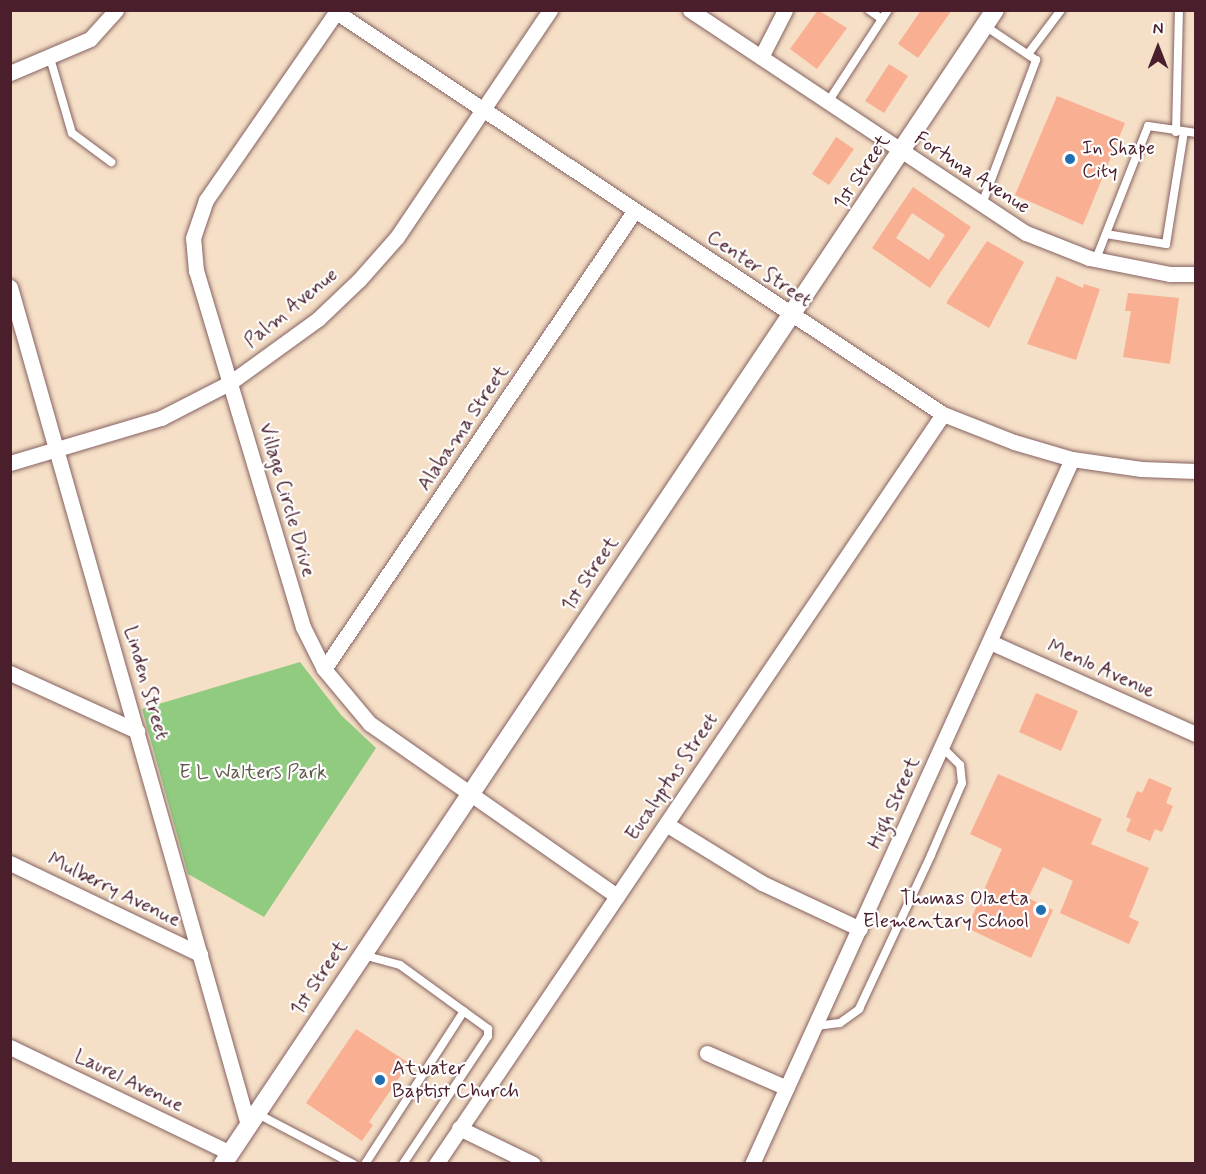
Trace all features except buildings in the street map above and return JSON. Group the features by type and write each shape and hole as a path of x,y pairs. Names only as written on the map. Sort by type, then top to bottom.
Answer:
{"street":[{"path":"10,73 50,58 90,39 116,10"},
{"name":"Palm Avenue","path":"10,464 161,418 231,382 318,319 359,280 397,237 485,110 550,10"},
{"name":"Fortuna Avenue","path":"690,10 1026,233 1096,259 1170,274 1196,274"},
{"path":"761,57 785,10"},
{"name":"Center Street","path":"336,12 943,414 1014,442 1072,459 1141,469 1196,471"},
{"name":"Village Circle Drive","path":"336,12 206,200 193,238 196,271 303,627 324,669 370,724 468,795 617,897"},
{"name":"1st Street","path":"226,1158 468,795 903,153 993,14"},
{"name":"Alabama Street","path":"324,669 635,210"},
{"name":"Linden Street","path":"10,287 200,954 252,1119"},
{"name":"Eucalyptus Street","path":"436,1164 943,414"},
{"name":"High Street","path":"752,1164 1072,459"},
{"name":"Menlo Avenue","path":"990,642 1196,734"},
{"path":"10,673 137,731"},
{"path":"666,824 762,883 860,929"},
{"name":"Mulberry Avenue","path":"10,863 200,954"},
{"name":"Laurel Avenue","path":"10,1047 226,1158"},
{"path":"707,1053 787,1088"},
{"path":"459,1128 534,1164"}],"lane":[{"path":"869,10 882,20"},
{"path":"828,103 888,10"},
{"path":"1028,54 1061,10"},
{"path":"1106,234 1166,244 1180,132 1179,10"},
{"path":"982,204 1036,60 993,14"},
{"path":"50,58 72,133 111,162"},
{"path":"1096,259 1148,126 1196,133"},
{"path":"816,1026 840,1023 859,1009 931,855 962,783 960,765 942,747"},
{"path":"362,954 400,965 488,1029 488,1036 403,1164"},
{"path":"365,1164 464,1011"},
{"path":"252,1119 353,1164"}],"green space":[{"name":"E L Walters Park","path":"300,662 341,715 376,748 264,917 188,874 142,709"}],"place":[{"name":"In Shape City","path":"1070,159"},
{"name":"Thomas Olaeta Elementary School","path":"1041,910"},
{"name":"Atwater Baptist Church","path":"380,1080"}]}
